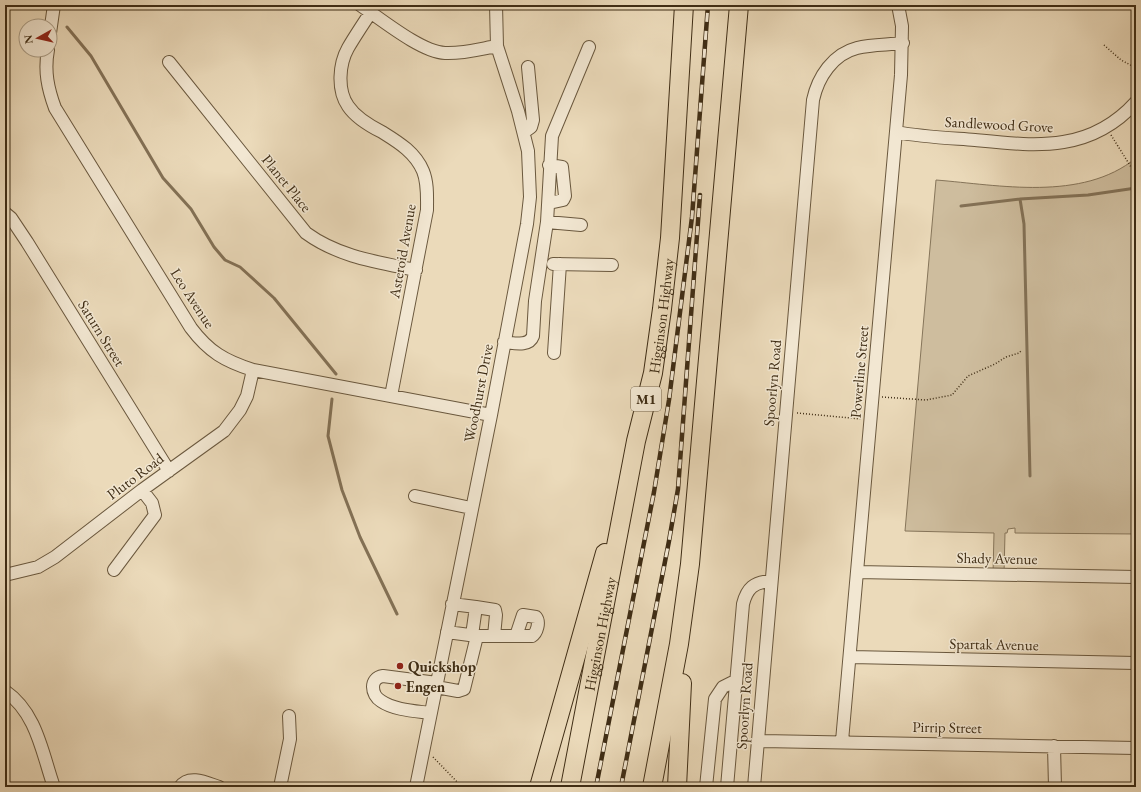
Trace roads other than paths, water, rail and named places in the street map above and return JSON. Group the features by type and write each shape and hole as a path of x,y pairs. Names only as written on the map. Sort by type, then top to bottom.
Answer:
{"highway":[{"name":"Higginson Highway","path":"570,787 636,441 652,373 670,238 684,5"},
{"path":"677,787 677,749 690,564 739,5"},
{"path":"539,787 636,441"},
{"path":"652,787 679,644 690,564"}],"street":[{"path":"52,18 54,5"},
{"path":"360,5 423,47 437,52 454,53 497,46"},
{"name":"Woodhurst Drive","path":"416,787 490,416 530,197 528,151 524,132 497,46 496,5"},
{"name":"Powerline Street","path":"842,741 851,657 903,44 902,26 898,5"},
{"name":"Asteroid Avenue","path":"371,12 347,49 340,75 342,92 348,106 372,127 401,144 415,157 423,172 427,191 427,210 391,396"},
{"name":"Spoorlyn Road","path":"754,787 811,113 816,86 827,68 837,59 856,48 903,44"},
{"path":"504,342 521,343 532,340 535,301 542,264 549,203 549,165 552,136 555,123 588,47"},
{"name":"Leo Avenue","path":"47,58 46,76 49,93 56,108 191,328 200,340 215,353 233,363 253,370 490,416"},
{"name":"Planet Place","path":"170,62 306,233 328,247 358,259 416,270"},
{"path":"524,132 531,127 533,120 528,67"},
{"name":"Sandlewood Grove","path":"896,132 1015,144 1046,144 1071,141 1106,127 1120,117 1136,102"},
{"path":"549,165 562,167 565,196 563,200 549,203"},
{"name":"Saturn Street","path":"5,213 11,218 27,242 169,471"},
{"path":"547,222 581,225"},
{"path":"542,264 612,265"},
{"path":"554,353 560,264"},
{"name":"Pluto Road","path":"5,575 32,570 55,557 142,490 224,431 234,420 247,396 253,370"},
{"path":"114,570 155,515 152,503 142,490"},
{"path":"415,496 471,508"},
{"name":"Shady Avenue","path":"858,572 1136,576"},
{"path":"727,787 743,604 746,592 756,583 771,581"},
{"path":"452,604 495,610 494,636"},
{"path":"430,714 382,702 375,695 373,681 376,677 383,676 436,685 458,691 464,689 475,635 476,607"},
{"path":"447,632 475,635 516,636"},
{"name":"Spartak Avenue","path":"851,657 1136,663"},
{"path":"706,787 716,699 723,687 736,681"},
{"path":"5,691 26,711 42,750 54,787"},
{"path":"280,787 290,739 289,716"},
{"name":"Pirrip Street","path":"758,741 842,741 1136,748"},
{"path":"1054,746 1056,787"},
{"path":"180,787 183,782 192,780 219,787"}],"waterway":[{"path":"67,27 91,56 163,178 191,209 214,247 225,260 240,267 274,298 336,374"},
{"path":"961,206 1020,199 1088,195 1136,188"},
{"path":"1020,199 1024,224 1030,476"},
{"path":"332,399 328,436 342,490 360,537 397,614"}],"railway":[{"path":"596,787 654,492 669,400 692,217 708,5"},
{"path":"621,787 678,489 700,195"}],"place":[{"name":"Quickshop","path":"400,666"},
{"name":"Engen","path":"398,686"}]}
